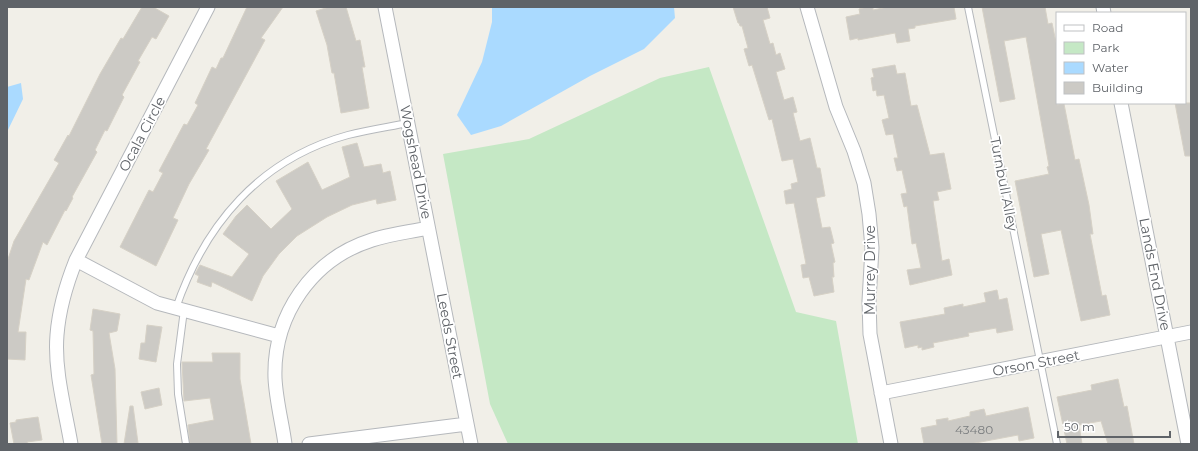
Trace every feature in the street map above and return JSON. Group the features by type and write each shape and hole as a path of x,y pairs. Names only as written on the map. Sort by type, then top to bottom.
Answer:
{"street":[{"name":"Ocala Circle","path":"71,444 58,362 57,335 61,305 76,260 208,7"},
{"name":"Wogshead Drive","path":"286,444 275,379 276,358 279,336 287,314 297,296 312,277 328,262 348,250 372,240 428,228 385,7"},
{"name":"Murrey Drive","path":"807,7 836,107 854,151 864,183 872,248 869,301 870,334 891,444"},
{"name":"Lands End Drive","path":"1121,104 1188,444"},
{"name":"Leeds Street","path":"428,228 471,444"},
{"path":"76,260 157,302 279,336"},
{"name":"Orson Street","path":"881,393 1191,332"},
{"path":"309,444 467,424"}],"lane":[{"name":"Turnbull Alley","path":"968,7 1057,444"},
{"path":"186,444 178,394 177,364 180,309 194,261 209,235 227,213 254,185 293,158 320,145 348,135 408,123"}],"green space":[{"path":"709,67 796,312 836,321 858,444 508,444 490,404 443,154 529,139 660,78"}],"water":[{"path":"492,7 674,7 675,18 644,49 590,76 501,126 471,135 457,115 482,62 492,22"},
{"path":"21,83 23,99 7,132 7,87"}],"building":[{"path":"142,7 153,7 169,16 156,39 152,37 138,61 140,62 122,95 124,97 107,131 105,130 95,150 97,152 72,197 73,198 47,245 43,242 29,280 26,279 18,332 26,332 25,360 7,359 7,262 14,241 59,163 54,160 68,135 69,136 100,74 121,38 123,39"},
{"path":"247,7 283,7 261,38 265,40 206,149 209,150 189,184 173,218 178,220 156,266 120,247 149,190 153,192 163,173 159,171 184,124 187,125 198,105 195,103 212,67 216,69 221,58 223,58"},
{"path":"329,7 346,7 356,41 360,40 365,67 362,67 369,108 341,113 334,73 332,73 327,45 316,11"},
{"path":"733,7 767,7 770,18 763,20 770,44 773,43 776,55 780,53 785,69 776,72 784,100 793,97 797,112 793,113 800,141 810,138 817,168 820,168 825,196 816,198 822,228 830,227 834,243 831,244 835,262 833,263 834,277 832,277 834,292 814,296 809,277 803,278 801,265 806,264 794,203 786,204 784,191 792,189 791,184 798,182 793,159 782,161 772,119 769,120 752,65 749,66 744,49 748,48 742,26 738,23"},
{"path":"873,7 873,10 888,7 954,7 956,19 915,26 915,28 908,29 910,41 897,43 895,33 858,40 858,38 850,40 846,17 860,14 859,9"},
{"path":"982,7 1045,7 1048,24 1052,23 1056,42 1056,104 1064,104 1075,160 1079,159 1089,205 1093,234 1090,234 1102,296 1106,295 1110,315 1081,321 1061,230 1041,234 1049,274 1034,277 1015,181 1049,174 1047,167 1049,166 1026,37 1004,41 1015,99 1000,102"},
{"path":"895,65 897,74 905,73 911,106 917,105 930,155 944,153 951,189 937,192 939,200 933,201 942,261 949,259 952,275 910,285 907,270 921,268 916,243 912,244 907,206 904,207 901,194 907,193 902,170 897,171 894,158 898,158 893,134 886,135 882,120 889,118 884,95 877,96 876,90 873,91 871,78 874,77 872,69"},
{"path":"1191,103 1191,156 1185,156 1175,104"},
{"path":"357,143 364,167 381,164 383,173 390,171 396,200 377,204 376,199 352,205 327,217 297,236 279,254 263,276 252,301 212,282 211,287 197,282 199,276 195,274 200,265 232,277 249,254 223,234 236,216 247,205 271,229 292,209 276,181 308,162 322,190 350,177 342,147"},
{"path":"997,290 999,300 1007,298 1013,330 997,333 996,328 968,333 969,336 933,343 934,347 922,350 922,347 918,348 918,345 905,348 900,322 945,314 944,308 963,304 963,307 986,302 984,293"},
{"path":"93,309 120,314 117,331 109,333 115,369 117,444 102,444 91,375 94,374 93,331 90,330"},
{"path":"147,325 162,327 156,362 139,359 141,343 145,343"},
{"path":"212,353 240,353 240,379 251,444 190,444 188,425 214,420 210,398 184,401 182,362 213,362"},
{"path":"1118,379 1124,407 1127,406 1134,444 1108,444 1101,421 1079,425 1082,444 1067,444 1057,397 1092,390 1091,385"},
{"path":"159,388 162,405 145,409 141,392"},
{"path":"130,406 133,406 138,443 124,444"},
{"path":"1028,407 1034,438 1019,441 1018,435 970,444 924,444 921,428 937,425 936,420 948,418 948,421 970,416 970,412 984,409 986,416"},
{"path":"38,417 42,440 27,442 28,444 14,444 10,423 16,422 16,420"}]}
